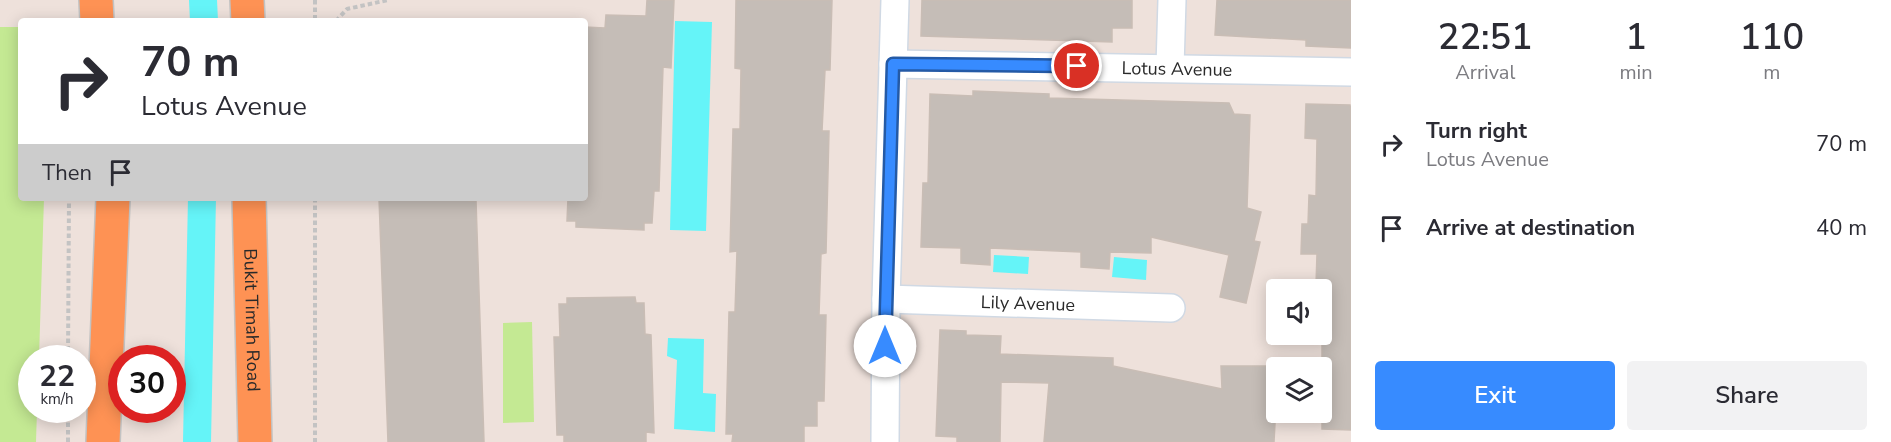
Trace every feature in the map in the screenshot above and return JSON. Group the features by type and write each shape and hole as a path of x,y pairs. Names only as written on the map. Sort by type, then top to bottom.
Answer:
{"highway":[{"path":"96,0 98,18"},
{"path":"247,0 248,18"},
{"path":"98,442 99,201"},
{"path":"103,442 113,201"},
{"name":"Bukit Timah Road","path":"248,203 255,442"}],"street":[{"path":"885,442 886,298 895,0"},
{"path":"1170,67 1172,0"},
{"name":"Lotus Avenue","path":"893,64 1170,67 1351,72"},
{"name":"Lily Avenue","path":"886,298 1172,308"}],"path":[{"path":"315,0 315,18"},
{"path":"339,18 347,9 388,0"},
{"path":"68,345 69,201"},
{"path":"315,201 315,442"},
{"path":"68,423 68,442"}],"green space":[{"path":"0,27 18,27 18,201 44,201 39,345 18,345 18,423 37,423 36,442 0,442"},
{"path":"532,322 534,422 503,423 503,323"}],"water":[{"path":"675,21 712,22 706,231 670,230"},
{"path":"994,255 1029,257 1028,274 993,272"},
{"path":"1114,257 1147,260 1146,280 1112,277"},
{"path":"668,338 704,339 703,393 716,394 715,432 674,429 677,360 667,356"}],"building":[{"path":"647,0 674,0 671,68 663,67 659,191 654,191 652,223 644,223 644,230 576,227 576,221 567,221 568,201 588,201 588,27 605,28 606,15 646,16"},
{"path":"736,0 832,0 830,70 825,70 822,131 829,131 826,253 821,254 819,315 826,315 824,401 817,401 817,426 804,426 804,442 732,442 733,434 726,434 729,312 735,312 737,251 730,252 733,129 740,129 741,69 735,68"},
{"path":"922,0 1132,0 1132,28 1112,28 1112,42 921,36"},
{"path":"1217,0 1351,0 1351,48 1306,46 1306,40 1215,35"},
{"path":"973,91 1049,94 1049,98 1229,103 1234,114 1250,115 1247,208 1261,212 1254,241 1260,242 1246,303 1220,297 1229,255 1151,237 1151,253 1110,252 1109,269 1081,267 1081,252 990,248 990,265 961,263 961,248 921,247 923,183 928,183 930,94 973,96"},
{"path":"1306,104 1350,105 1351,430 1322,429 1322,423 1332,423 1332,357 1322,357 1322,345 1332,345 1332,279 1316,279 1317,254 1301,254 1302,224 1308,224 1309,195 1316,196 1317,139 1305,138"},
{"path":"379,201 476,201 484,442 388,442"},
{"path":"635,297 636,303 644,303 645,334 651,335 654,433 646,432 646,442 564,442 564,435 557,435 554,337 560,337 559,304 567,304 567,298"},
{"path":"940,330 966,331 966,335 1001,336 1000,354 1113,358 1113,366 1222,389 1221,366 1266,366 1266,423 1275,423 1274,442 1044,442 1049,383 1001,382 1000,442 957,442 957,437 936,436"}],"waterway":[{"path":"203,0 204,18"},
{"path":"197,442 202,201"}],"route":[{"path":"885,346 893,64 1077,66"}]}
